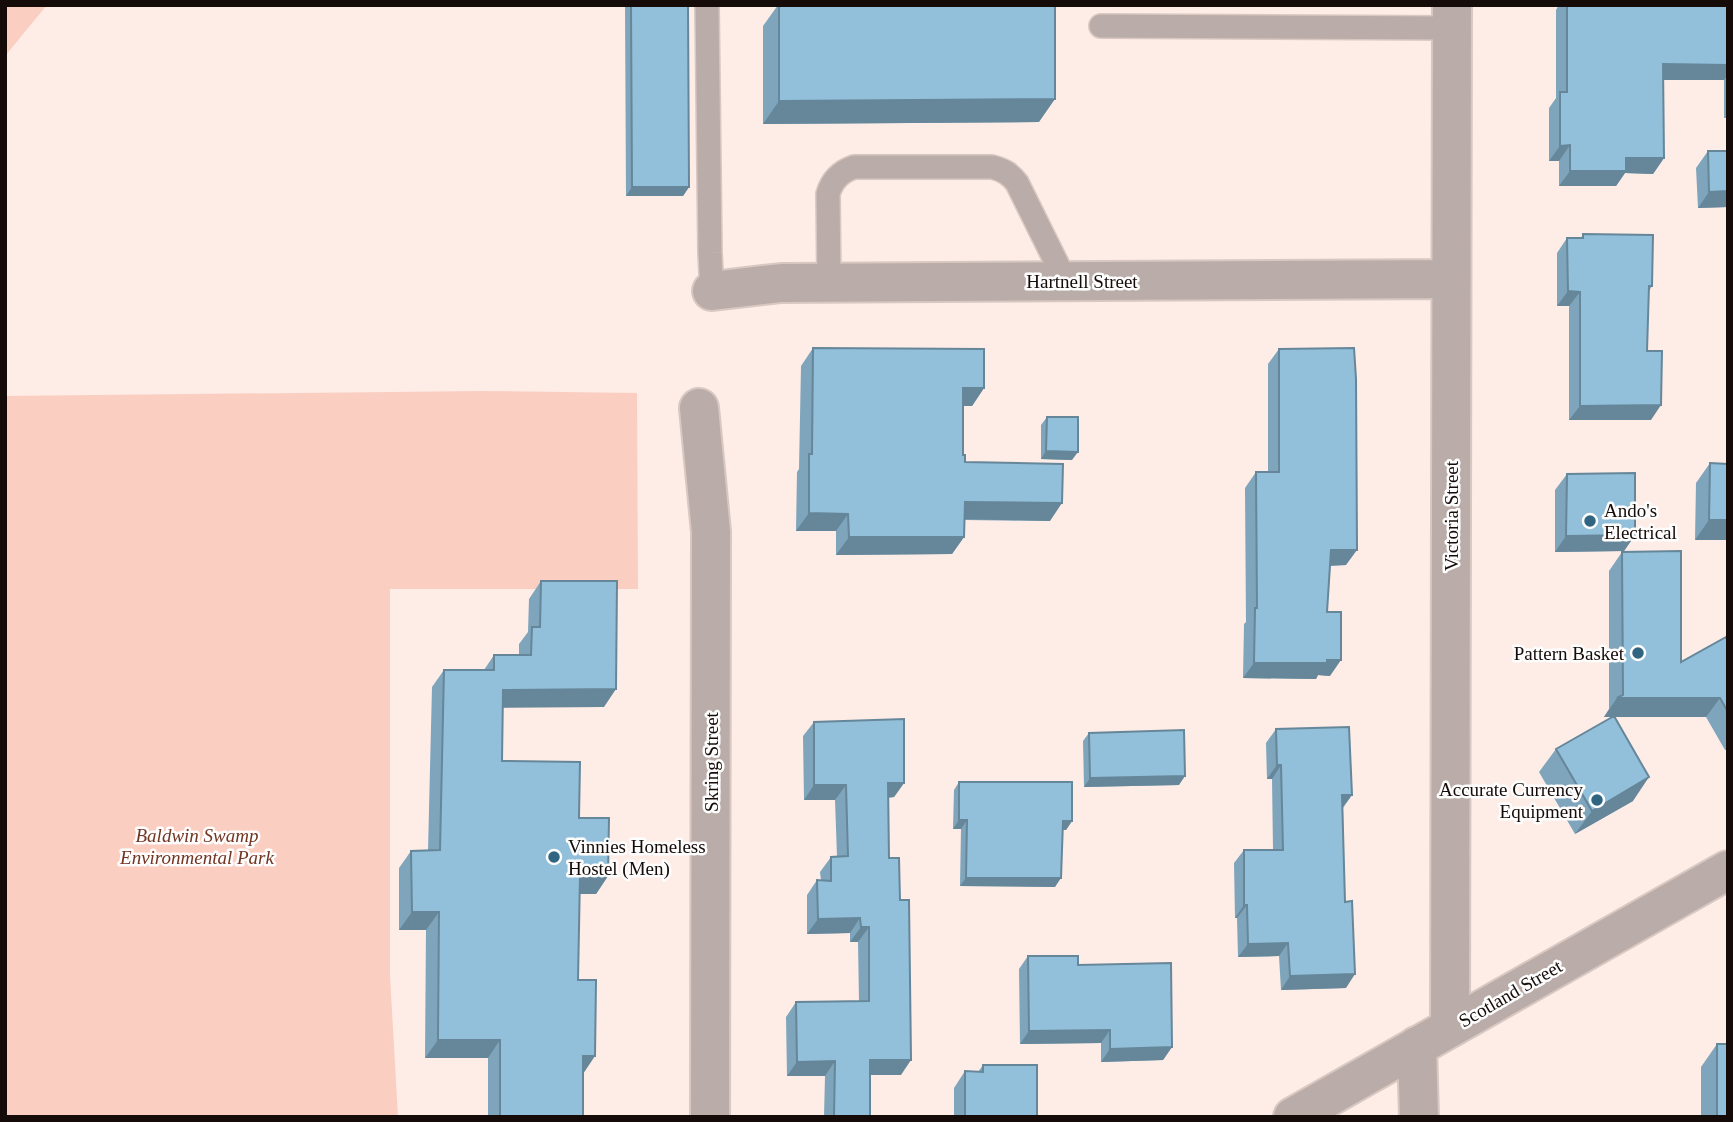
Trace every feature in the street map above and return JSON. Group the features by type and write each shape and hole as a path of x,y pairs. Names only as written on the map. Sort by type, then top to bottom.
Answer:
{"street":[{"name":"Victoria Street","path":"1419,1117 1434,1036 1451,279 1452,17"},
{"name":"Hartnell Street","path":"712,291 780,284 829,283 1451,279"},
{"name":"Skring Street","path":"699,408 711,532 710,1117"},
{"name":"Scotland Street","path":"1293,1117 1728,870"}],"lane":[{"path":"707,5 712,291"},
{"path":"1101,26 1452,17"},
{"path":"829,283 828,194 836,177 854,167 1002,169 1017,183 1066,282"}],"green space":[{"path":"5,5 47,5 5,56"},
{"name":"Baldwin Swamp Environmental Park","path":"482,391 637,393 638,589 390,589 390,976 398,1117 5,1117 5,396"}],"building":[{"path":"631,5 688,5 689,187 632,187"},
{"path":"779,5 1055,5 1055,99 779,101"},
{"path":"1567,5 1728,5 1728,65 1663,64 1664,158 1626,158 1626,171 1570,171 1570,145 1560,146 1560,92 1567,92"},
{"path":"1708,151 1728,151 1728,191 1709,192"},
{"path":"1583,234 1653,235 1647,351 1662,351 1661,405 1580,406 1580,292 1568,291 1567,238 1583,238"},
{"path":"813,348 984,349 984,388 963,388 965,462 1063,464 1062,503 965,502 964,537 849,537 848,514 809,513"},
{"path":"1354,348 1357,550 1331,550 1327,612 1341,612 1341,660 1327,660 1327,663 1254,663 1257,608 1256,472 1279,472 1279,349"},
{"path":"1047,417 1078,417 1078,452 1046,451"},
{"path":"1710,463 1728,464 1728,520 1709,520"},
{"name":"Ando's Electrical","path":"1635,473 1635,535 1566,536 1567,474"},
{"path":"1681,551 1681,662 1726,637 1728,712 1720,698 1617,698 1623,695 1622,552"},
{"path":"541,581 617,581 616,689 503,690 502,761 580,762 579,818 609,818 608,876 580,876 578,980 596,980 595,1056 583,1056 583,1117 500,1117 500,1040 438,1040 439,912 412,912 411,851 440,850 444,670 494,670 494,655 531,655 532,627 540,627"},
{"path":"1614,716 1649,777 1592,811 1556,749"},
{"path":"904,719 904,783 888,783 889,858 899,858 900,900 909,900 911,1060 870,1060 870,1117 834,1117 835,1061 797,1062 796,1002 869,1001 869,927 861,927 860,918 818,919 817,880 831,881 831,857 848,856 846,785 814,785 814,722"},
{"path":"1349,727 1352,795 1342,795 1345,902 1352,901 1355,974 1290,976 1288,943 1248,944 1247,905 1244,905 1244,850 1283,850 1281,765 1277,765 1276,729"},
{"path":"1184,730 1185,776 1090,778 1089,733"},
{"path":"959,782 1072,782 1072,821 1063,821 1061,878 966,878 967,820 959,820"},
{"path":"1028,956 1078,956 1078,965 1171,963 1172,1047 1110,1049 1110,1030 1029,1031"},
{"path":"1717,1044 1728,1044 1728,1117 1717,1117"},
{"path":"983,1065 1037,1065 1037,1117 965,1117 965,1071 983,1072"}],"place":[{"name":"Ando's Electrical","path":"1590,521"},
{"name":"Pattern Basket","path":"1638,653"},
{"name":"Accurate Currency Equipment","path":"1597,800"},
{"name":"Vinnies Homeless Hostel (Men)","path":"554,857"}]}
